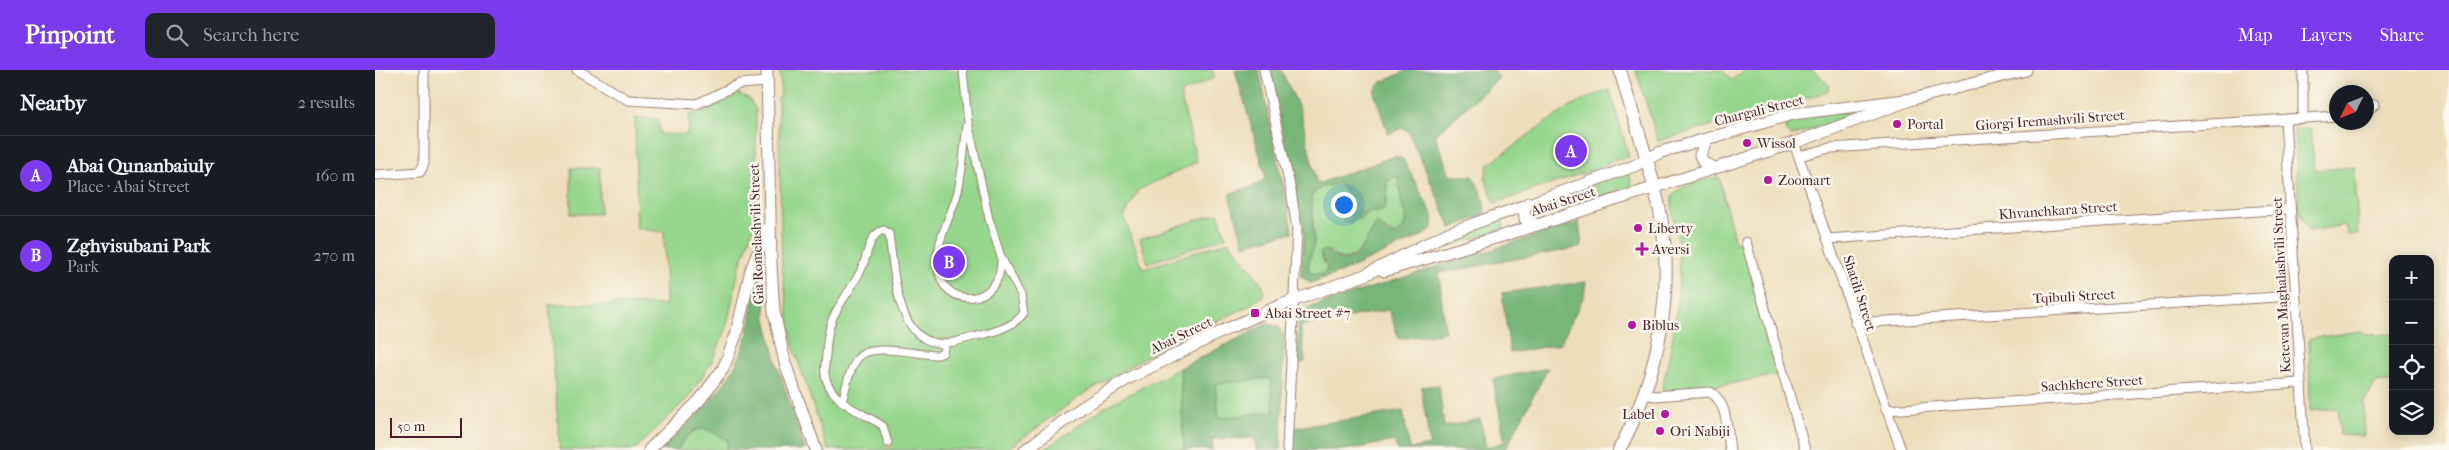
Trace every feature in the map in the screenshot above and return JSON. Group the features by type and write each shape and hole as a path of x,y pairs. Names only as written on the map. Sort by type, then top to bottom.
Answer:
{"main road":[{"path":"1619,450 1645,394 1659,340 1664,298 1662,226 1620,70"}],"street":[{"path":"375,176 420,172 423,164 424,70"},
{"path":"577,70 628,100 697,104 739,84 767,82"},
{"name":"Gia Romelashvili Street","path":"767,70 770,225 775,312 785,363 816,450"},
{"path":"888,443 883,426 842,402 831,389 825,375 828,328 835,310 861,271 872,240 881,231 887,231 889,234 900,302 909,326 929,341 945,343 995,331 1016,321 1024,313 1021,294 1001,257 989,219 967,122 963,70"},
{"path":"1264,70 1297,230 1295,300 1291,328 1287,450"},
{"name":"Chargali Street","path":"1653,187 1794,143 1913,99 2026,70"},
{"path":"2303,70 2303,118"},
{"name":"Chargali Street","path":"1645,160 1661,152 1793,114 1913,99"},
{"name":"Giorgi Iremashvili Street","path":"1799,156 1831,148 2329,116"},
{"name":"Ketevan Maghalashvili Street","path":"2285,119 2305,450"},
{"path":"967,122 958,190 938,255 939,275 947,288 956,295 964,298 979,297 991,289 998,280 1001,257"},
{"path":"1707,139 1702,147 1701,159 1706,165 1713,168"},
{"name":"Shatili Street","path":"1794,143 1855,323 1901,450"},
{"name":"Abai Street","path":"1025,450 1079,409 1129,378 1227,329 1295,300 1365,275 1448,233 1645,160"},
{"name":"Abai Street","path":"1365,275 1389,270 1502,236 1653,187"},
{"path":"1528,203 1524,209 1525,220 1537,225"},
{"name":"Khvanchkara Street","path":"1827,239 2290,209"},
{"path":"1495,215 1504,216 1509,223 1502,236"},
{"path":"649,450 699,401 723,369 736,335 751,270 770,225"},
{"path":"1746,242 1805,450"},
{"name":"Tqibuli Street","path":"1855,323 2295,296"},
{"path":"842,402 855,363 864,352 877,350 943,354 945,343"},
{"name":"Sachkhere Street","path":"1886,410 2301,383"},
{"path":"1645,394 1655,396 1710,392 1721,402 1730,450"}],"green space":[{"path":"780,70 1212,70 1215,77 1180,94 1197,162 1138,190 1124,217 1143,269 1229,241 1262,284 1263,296 1249,306 1156,350 1079,397 1006,450 828,450 793,346 782,268 778,98 781,97"},
{"path":"1235,70 1259,70 1292,229 1292,232 1244,245 1229,195 1260,183 1266,177"},
{"path":"1269,70 1281,70 1300,110 1317,184 1395,156 1403,159 1434,220 1432,227 1424,235 1339,273 1310,283 1301,276 1304,232","holes":["1397,175 1405,218 1402,229 1394,235 1388,233 1377,223 1356,255 1343,259 1335,257 1325,250 1320,253 1328,269 1322,274 1310,273 1308,267 1314,242 1311,196 1322,187 1339,183 1350,197 1339,213 1344,221 1351,223 1369,212 1384,210 1387,201 1387,182"]},
{"path":"1408,70 1493,70 1499,78 1435,135 1450,176 1472,176 1480,190 1484,204 1485,214 1451,228 1408,131 1402,128 1388,134 1374,92 1380,83"},
{"path":"1636,70 1722,70 1731,80 1746,70 1814,70 1830,86 1827,92 1658,141"},
{"path":"1610,90 1629,157 1608,162 1607,165 1495,203 1485,178 1488,165 1563,112 1578,103"},
{"path":"736,93 748,98 756,109 756,219 739,269 726,330 712,361 689,397 634,450 560,450 549,304 666,305 664,232 637,229 635,118 658,119 660,134 687,135 690,114 705,112"},
{"path":"1887,105 1791,136 1786,130 1787,122 1791,119"},
{"path":"2310,128 2315,170 2355,167 2358,235 2348,235 2345,225 2309,231 2299,210 2294,129"},
{"path":"571,168 600,168 600,214 571,214"},
{"path":"1628,172 1633,187 1533,220 1529,219 1528,209"},
{"path":"1397,175 1405,218 1402,229 1394,235 1386,229 1376,234 1350,257 1341,258 1329,250 1323,264 1328,269 1322,274 1310,273 1308,267 1314,242 1311,196 1322,187 1339,183 1350,197 1344,206 1359,220 1370,211 1379,211 1387,201 1387,182"},
{"path":"1719,177 1735,243 1742,243 1778,375 1723,385 1667,391 1662,388 1676,315 1679,279 1678,242 1672,196 1688,185"},
{"path":"1218,213 1226,237 1148,263 1140,239"},
{"path":"1497,217 1504,223 1503,229 1412,258 1410,255"},
{"path":"1579,222 1582,247 1439,273 1445,332 1399,339 1389,310 1304,325 1301,327 1305,362 1298,364 1298,319 1301,310"},
{"path":"763,264 766,319 777,365 805,450 726,450 728,441 712,432 700,429 688,435 678,450 661,450 711,400 732,371 746,339"},
{"path":"1586,282 1584,296 1560,344 1510,353 1502,293"},
{"path":"1267,324 1278,326 1284,336 1281,450 1256,450 1255,438 1212,439 1212,450 1184,450 1180,368","holes":["1270,378 1274,411 1219,418 1215,384"]},
{"path":"2361,331 2367,335 2389,334 2389,382 2376,382 2364,402 2364,436 2340,435 2338,408 2310,411 2309,339"},
{"path":"1180,368 1184,450 1044,450 1106,406"},
{"path":"1548,368 1505,450 1397,450 1395,441 1345,450 1292,450 1293,428 1403,411 1410,449 1430,445 1421,387 1439,385 1444,427 1480,419 1486,447 1505,442 1493,379"},
{"path":"1270,377 1275,411 1219,418 1214,384"},
{"path":"700,428 710,430 728,441 726,450 678,450 685,437"}],"tunnel":[{"path":"888,443 889,448 894,448"}],"place":[{"name":"Portal","path":"1897,124"},
{"name":"Wissol","path":"1747,143"},
{"name":"Abai Qunanbaiuly","path":"1571,151"},
{"name":"Zoomart","path":"1768,180"},
{"name":"Liberty","path":"1638,228"},
{"name":"Aversi","path":"1642,249"},
{"name":"Zghvisubani Park","path":"949,262"},
{"name":"Abai Street #7","path":"1255,313"},
{"name":"Biblus","path":"1632,325"},
{"name":"Label","path":"1665,414"},
{"name":"Ori Nabiji","path":"1660,431"}]}
